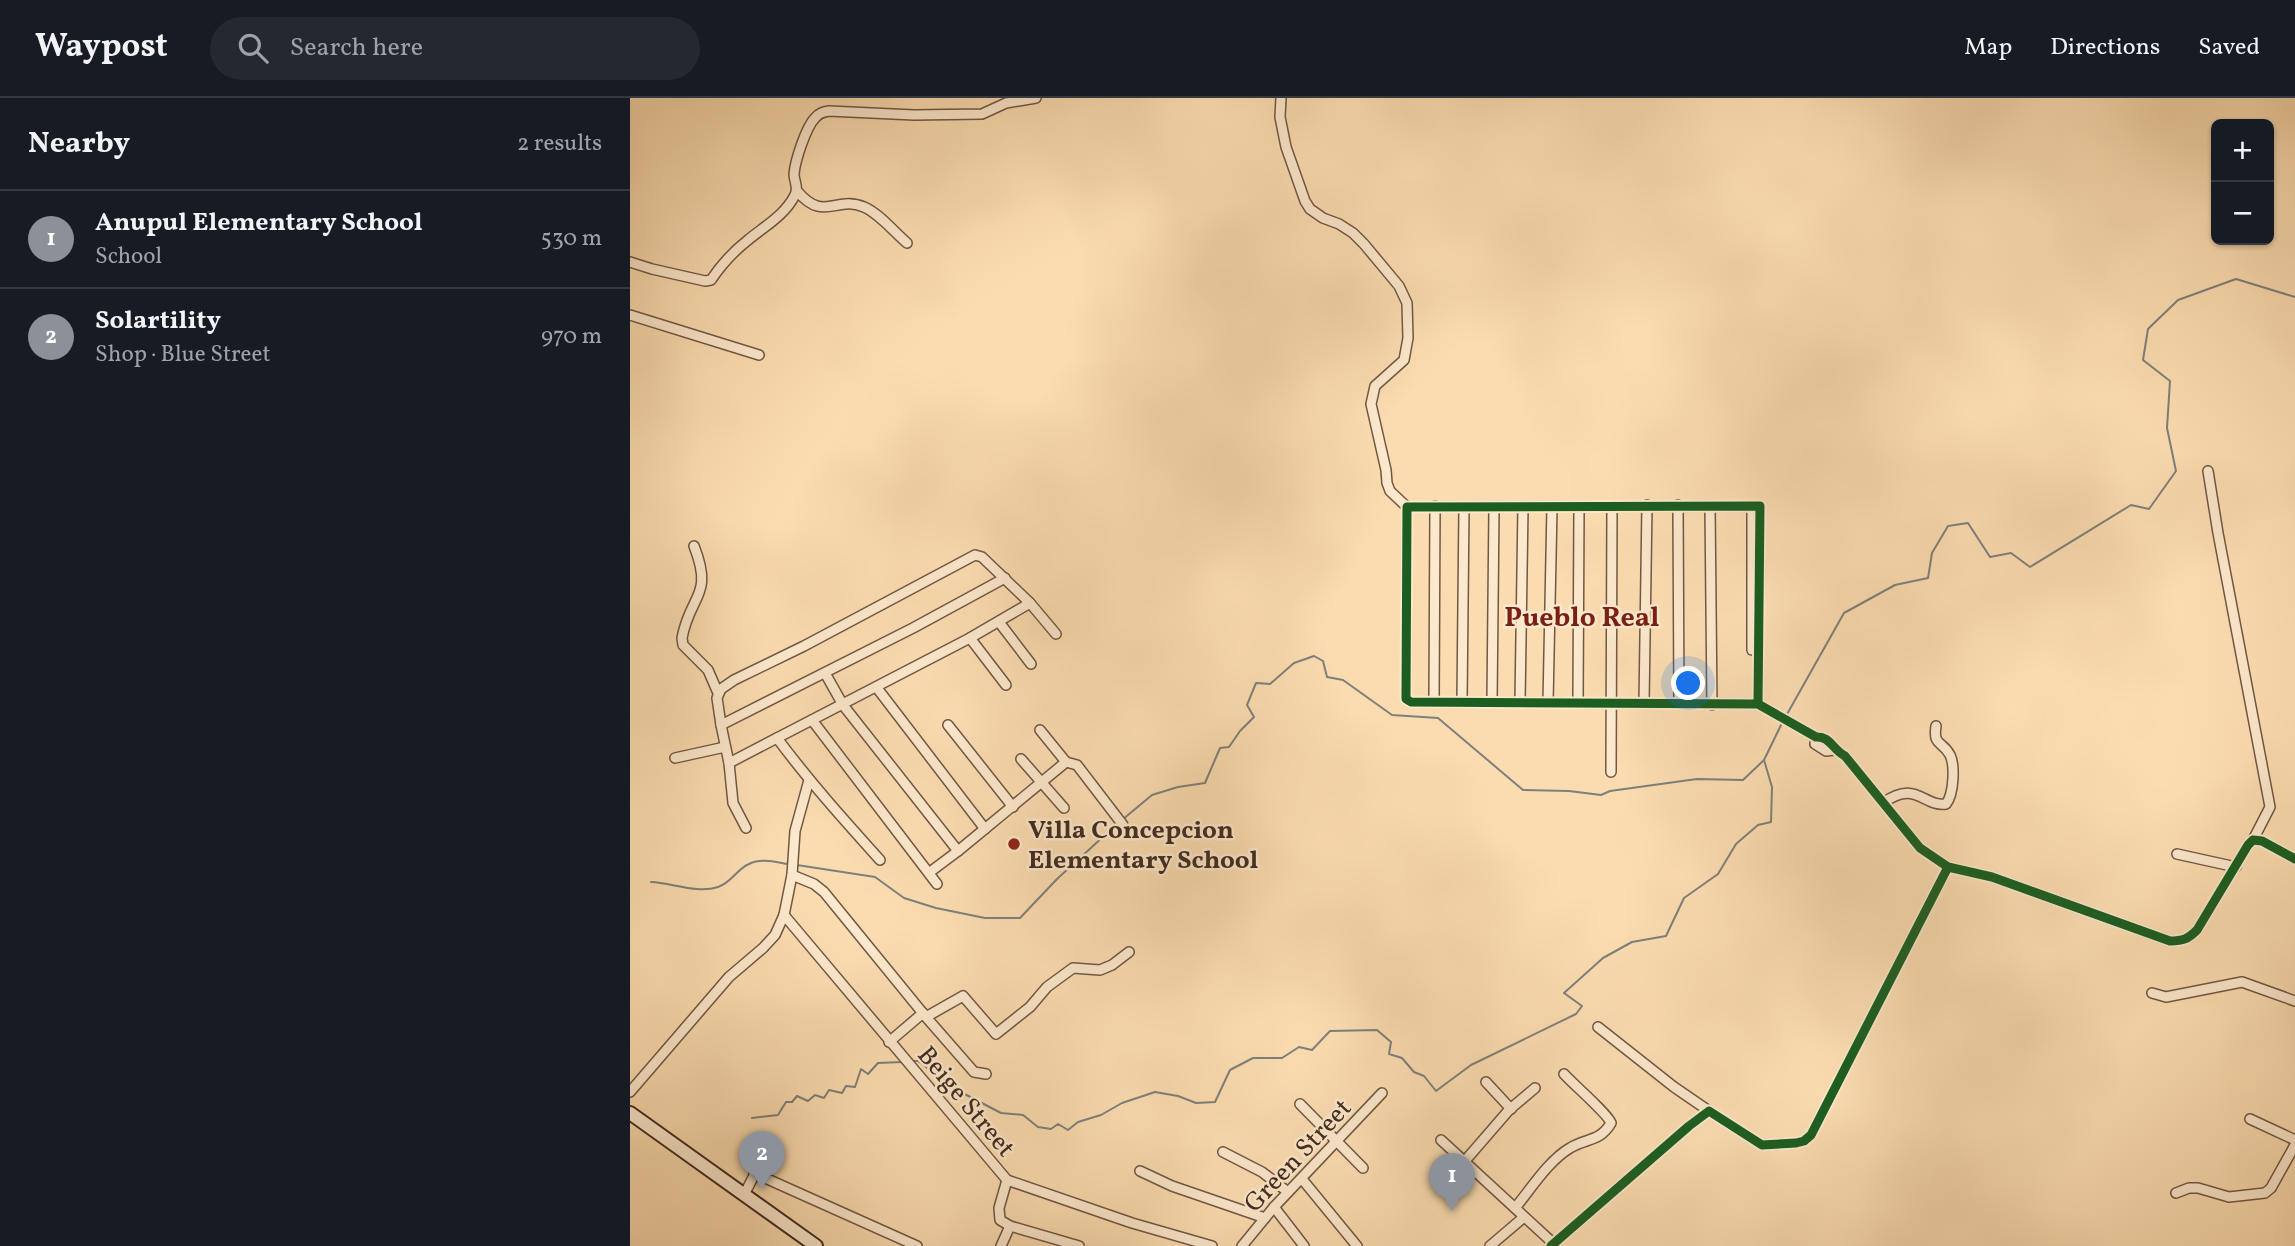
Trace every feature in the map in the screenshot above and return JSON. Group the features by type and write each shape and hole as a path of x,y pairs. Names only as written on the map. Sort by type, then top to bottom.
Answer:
{"street":[{"path":"907,243 863,206 819,207 806,201 797,191 794,176 805,137 815,118 824,112 982,114 1006,103 1036,98"},
{"path":"1281,98 1280,117 1286,147 1305,201 1310,209 1323,218 1353,233 1399,286 1407,303 1408,338 1404,360 1375,386 1371,404 1390,491 1407,507 1760,506 1755,704"},
{"path":"630,262 652,270 711,280 723,263 745,242 785,210 797,191"},
{"path":"630,315 759,355"},
{"path":"1407,507 1406,699 1411,702 1755,704 1830,742 1834,750 1845,756 1920,848 1948,867 1992,877 2170,941 2182,941 2190,938 2197,929 2253,840 2270,807 2208,471"},
{"path":"1644,703 1647,505"},
{"path":"1678,505 1679,704"},
{"path":"1434,702 1435,506"},
{"path":"1611,772 1612,506"},
{"path":"1710,506 1712,705"},
{"path":"1462,701 1464,507"},
{"path":"1520,702 1523,507"},
{"path":"1548,703 1552,507"},
{"path":"1578,703 1579,507"},
{"path":"1492,702 1494,508"},
{"path":"694,546 703,578 701,591 682,638 684,645 708,670 718,693 733,803 746,828"},
{"path":"718,693 734,680 975,555 980,555 1005,578 1056,634"},
{"path":"721,725 914,628 1005,578"},
{"path":"729,764 877,688 1030,603"},
{"path":"999,622 1031,664"},
{"path":"970,638 1006,685"},
{"path":"825,673 843,705 958,851"},
{"path":"877,688 985,829"},
{"path":"812,720 937,884"},
{"path":"948,725 1013,807"},
{"path":"1883,803 1890,798 1910,793 1918,794 1939,805 1946,804 1950,799 1953,762 1949,752 1935,737 1936,726"},
{"path":"1040,730 1066,762 1077,765 1120,821"},
{"path":"778,738 809,780 880,860"},
{"path":"675,758 725,747"},
{"path":"1021,759 1064,808"},
{"path":"930,872 1066,762"},
{"path":"630,1091 729,977 775,935 784,915 792,874 795,831 809,780"},
{"path":"2253,840 2262,841 2295,859"},
{"path":"2177,854 2236,867"},
{"path":"1598,1027 1674,1087 1762,1145 1804,1141 1811,1135 1948,867"},
{"path":"792,874 824,892 974,1072 985,1074"},
{"name":"Beige Street","path":"784,915 1007,1180 1132,1223 1212,1246"},
{"path":"889,1042 924,1015 963,996 996,1034 1030,1007 1047,987 1073,968 1100,971 1129,953"},
{"path":"2152,993 2166,997 2242,982 2295,1001"},
{"path":"1514,1208 1554,1160 1569,1148 1596,1139 1611,1123 1606,1114 1564,1074"},
{"path":"1486,1082 1511,1109"},
{"path":"1464,1162 1511,1109 1535,1088"},
{"name":"Green Street","path":"1243,1246 1274,1207 1382,1093"},
{"path":"1300,1104 1363,1168"},
{"path":"1441,1140 1553,1245 1709,1111"},
{"path":"630,1112 816,1246"},
{"path":"2176,1193 2198,1188 2229,1197 2265,1194 2271,1188 2295,1142 2250,1119"},
{"path":"1223,1152 1262,1172 1288,1192"},
{"path":"744,1195 764,1156"},
{"path":"1140,1171 1182,1190 1265,1218"},
{"path":"754,1173 917,1246"},
{"path":"1302,1179 1357,1246"},
{"path":"1007,1180 999,1208 1000,1220 1010,1226 1079,1246"},
{"path":"1274,1207 1304,1246"},
{"path":"1490,1246 1524,1217"},
{"path":"1001,1246 1010,1226"}],"waterway":[{"path":"1786,716 1844,613 1895,585 1928,578 1932,553 1948,526 1968,523 1990,557 2011,553 2030,567 2131,505 2149,509 2176,471 2167,428 2170,381 2143,360 2148,329 2178,300 2236,279 2295,297"},
{"path":"1122,820 1152,795 1205,783 1220,748 1229,747 1254,717 1247,705 1256,683 1270,684 1294,663 1314,656 1323,661 1327,677 1343,680 1392,715 1438,718 1523,790 1601,795 1610,791 1697,779 1743,780 1764,760"},
{"path":"911,1061 918,1061 955,1089 1001,1113 1023,1115 1038,1127 1051,1129 1058,1124 1068,1130 1078,1122 1155,1092 1196,1103 1215,1102 1230,1070 1253,1058 1282,1058 1299,1047 1312,1050 1330,1031 1377,1030 1391,1042 1389,1054 1402,1058 1414,1072 1424,1076 1436,1091 1471,1065 1576,1014 1582,1006 1564,993 1603,958 1632,942 1666,936 1684,898 1718,874 1736,844 1758,825 1771,822 1772,787 1764,760 1783,721"},
{"path":"797,865 875,877 904,898 936,908 985,918 1020,918 1057,879 1117,824"},
{"path":"651,882 710,889 723,885 745,866 754,862 788,864"},
{"path":"752,1118 778,1115 786,1102 792,1102 797,1096 808,1101 815,1095 824,1098 829,1090 842,1093 846,1086 855,1087 861,1069 868,1074 878,1063 902,1062"}],"cycle path":[{"path":"1758,704 1760,506 1407,507 1406,699 1411,702 1758,704 1828,741 1845,756 1920,848 1948,867 1992,877 2170,941 2185,939 2197,930 2253,840 2262,841 2295,859"},
{"path":"1551,1246 1709,1111 1762,1145 1796,1143 1811,1135 1948,867"}],"place":[{"name":"Villa Concepcion Elementary School","path":"1014,844"},
{"name":"Solartility","path":"762,1189"},
{"name":"Anupul Elementary School","path":"1452,1211"}],"district":[{"name":"Pueblo Real","path":"1582,616"}]}
